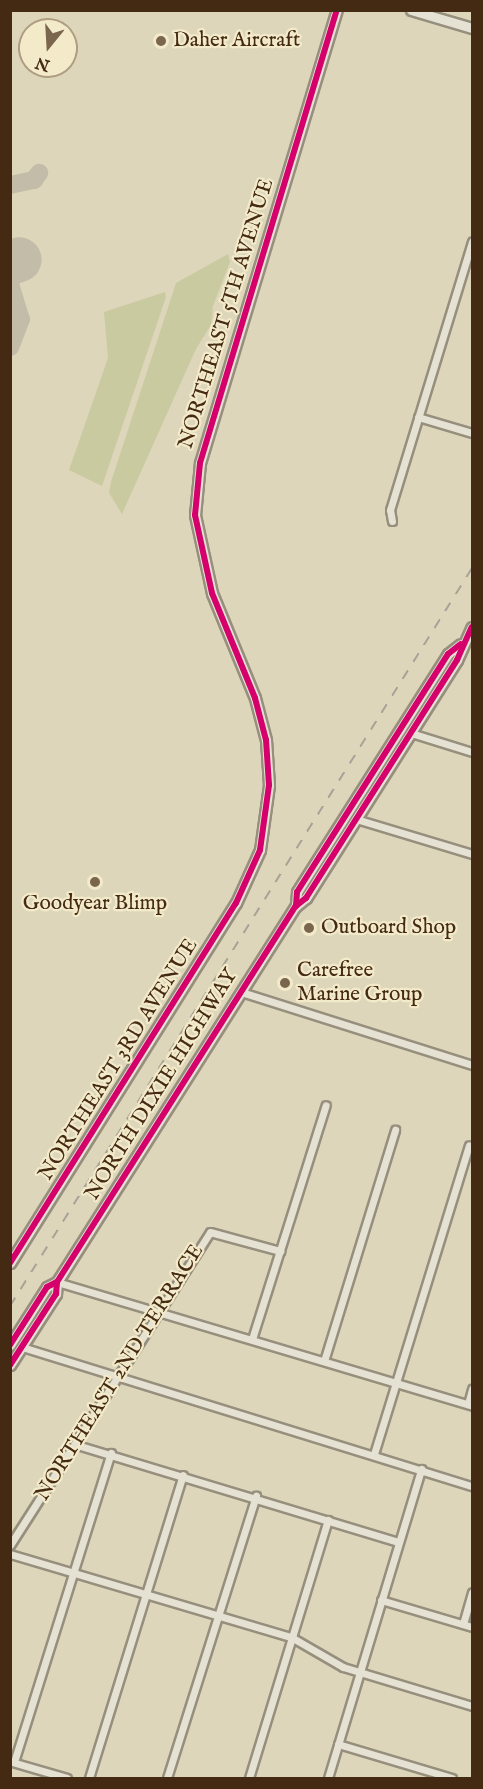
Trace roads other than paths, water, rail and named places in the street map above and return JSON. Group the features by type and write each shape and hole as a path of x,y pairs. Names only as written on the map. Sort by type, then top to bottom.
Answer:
{"street":[{"name":"NORTHEAST 5TH AVENUE","path":"252,873 266,820 269,785 266,740 255,698 212,593 195,515 200,463 337,10"},
{"path":"411,10 472,28"},
{"path":"392,521 390,510 472,241"},
{"path":"418,417 472,433"},
{"name":"NORTH DIXIE HIGHWAY","path":"296,906 306,898 411,733 457,660 461,644 472,627"},
{"path":"461,644 472,648"},
{"name":"NORTH DIXIE HIGHWAY","path":"10,1365 56,1294 57,1282 296,906 303,883 448,654 461,644"},
{"path":"411,733 472,752"},
{"path":"356,819 472,854"},
{"name":"NORTHEAST 3RD AVENUE","path":"10,1263 181,995 252,873"},
{"path":"241,992 472,1065"},
{"path":"252,1339 326,1105"},
{"path":"324,1361 395,1130"},
{"path":"374,1455 469,1145"},
{"name":"NORTHEAST 2ND TERRACE","path":"10,1545 77,1445 210,1232 280,1251"},
{"path":"57,1282 470,1405 472,1389"},
{"name":"NORTH DIXIE HIGHWAY","path":"10,1345 48,1287 57,1282"},
{"path":"22,1347 472,1486"},
{"path":"77,1445 256,1496 399,1542"},
{"path":"67,1779 12,1762 111,1453"},
{"path":"327,1779 421,1469"},
{"path":"89,1779 183,1475"},
{"path":"167,1779 256,1496"},
{"path":"249,1779 328,1520"},
{"path":"10,1554 291,1637 343,1667 472,1706"},
{"path":"463,1624 472,1592"},
{"path":"381,1600 472,1627"},
{"path":"338,1744 452,1779"}],"railway":[{"path":"10,1306 472,568"}],"place":[{"name":"Daher Aircraft","path":"161,41"},
{"name":"Goodyear Blimp","path":"95,882"},
{"name":"Outboard Shop","path":"309,928"},
{"name":"Carefree Marine Group","path":"285,983"}]}
